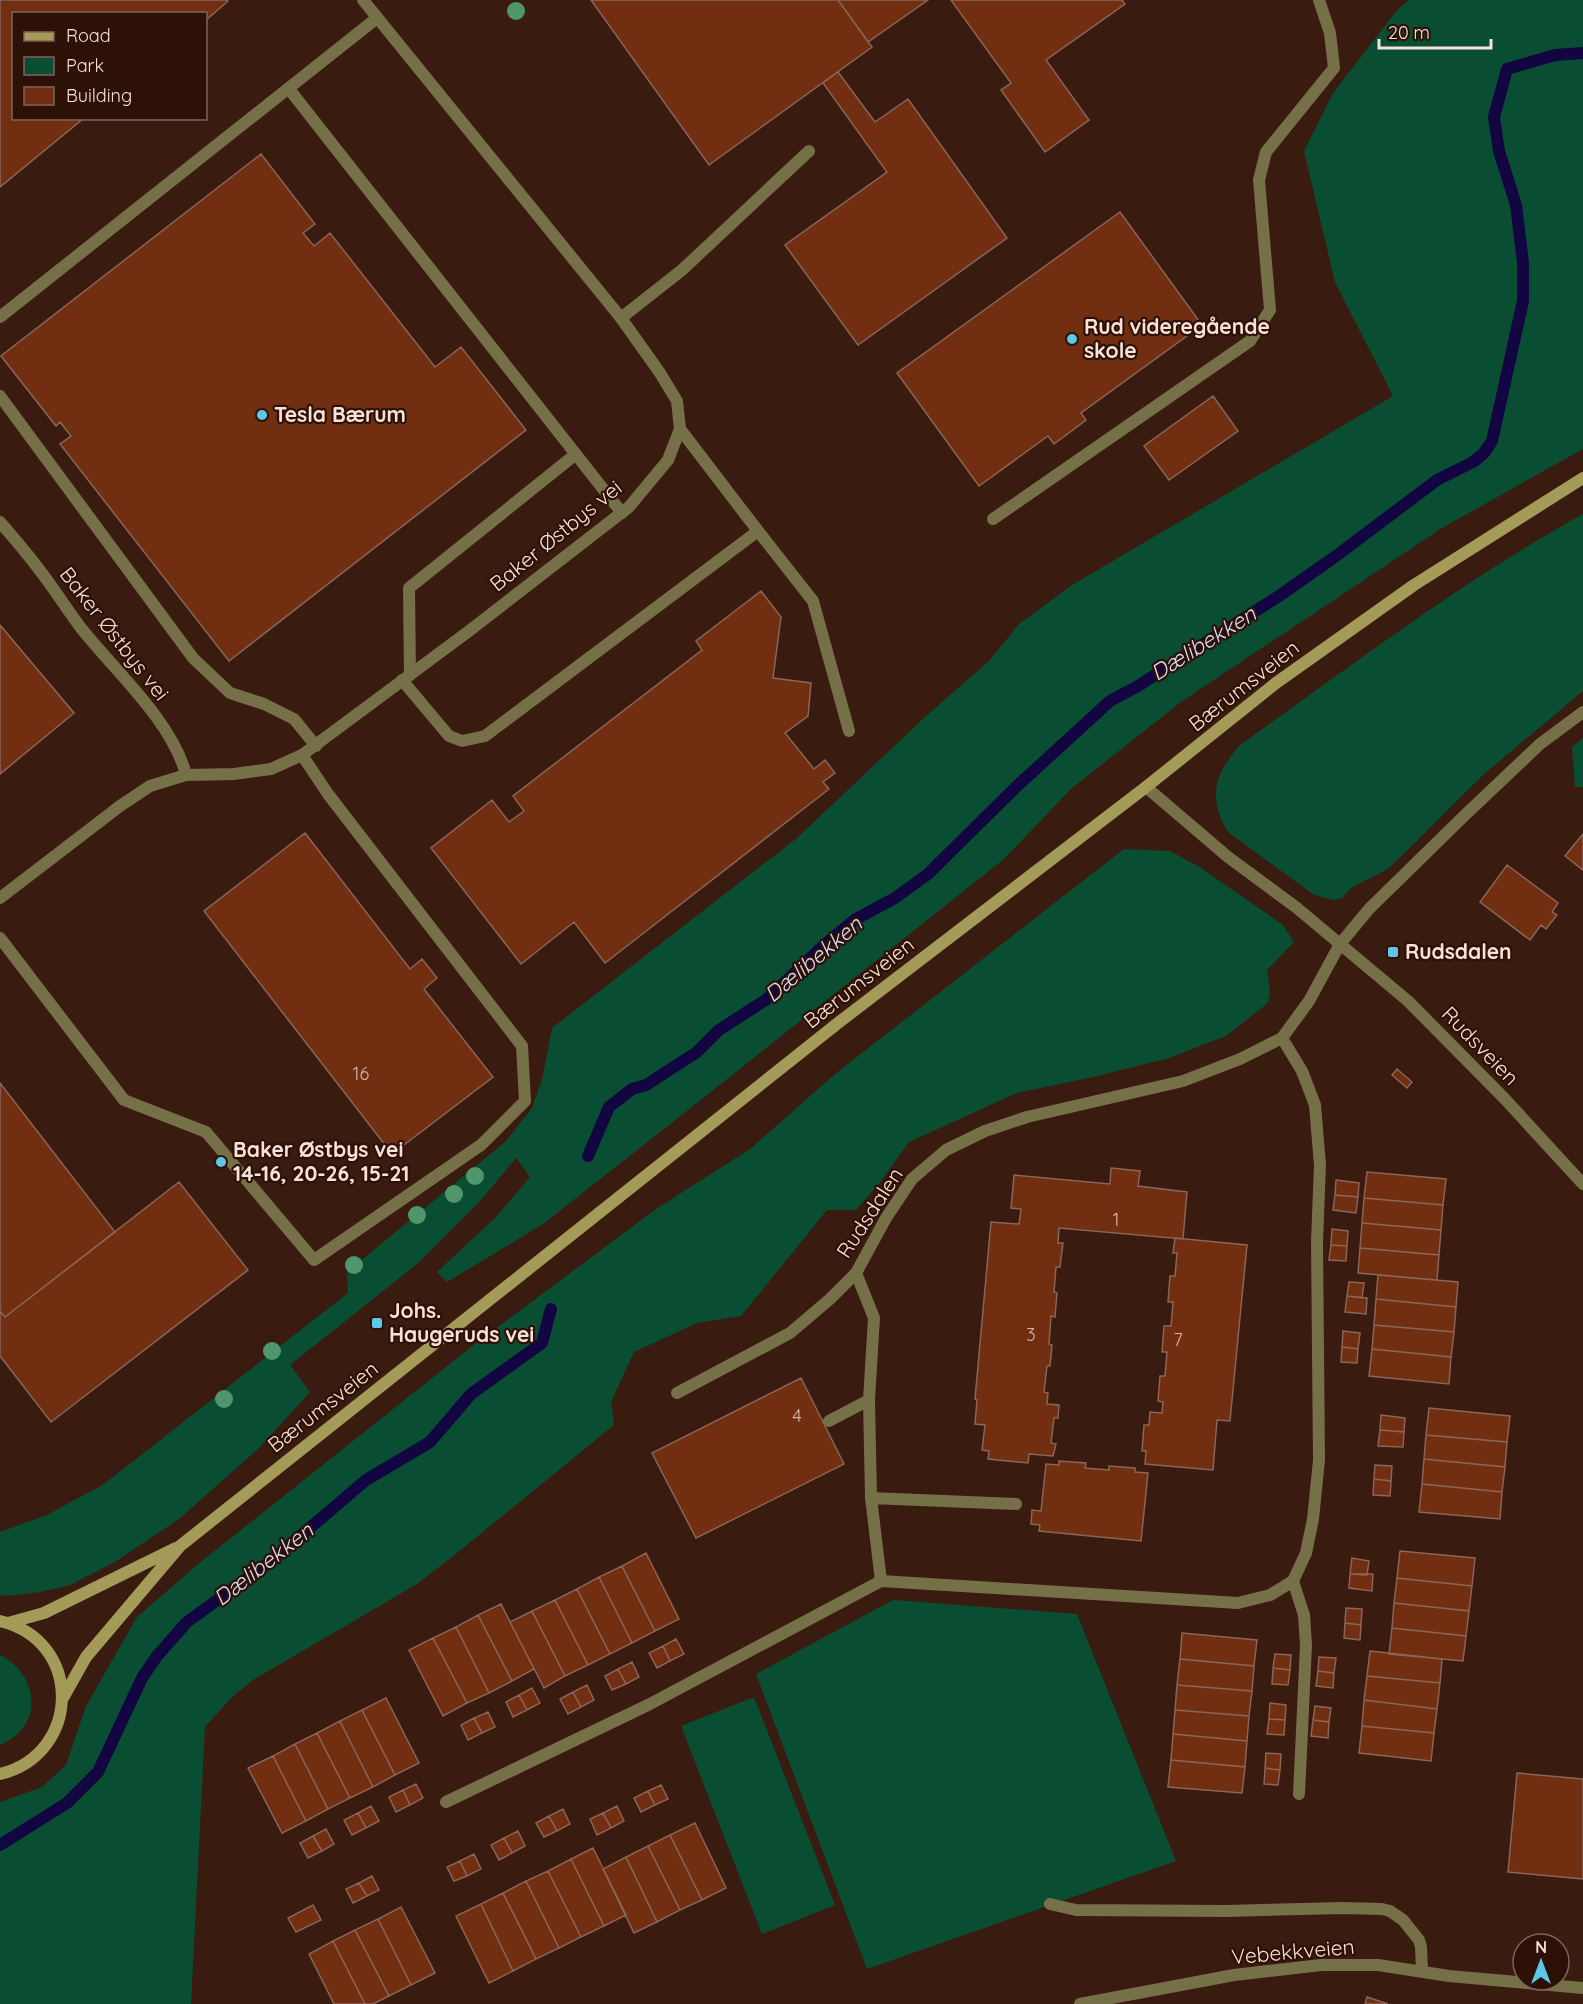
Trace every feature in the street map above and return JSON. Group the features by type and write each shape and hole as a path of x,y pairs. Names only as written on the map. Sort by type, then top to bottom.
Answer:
{"main road":[{"name":"Bærumsveien","path":"63,1698 86,1658 180,1546 838,1023 1146,787 1276,683 1414,585 1583,478"},
{"name":"Bærumsveien","path":"4,1622 44,1613 180,1546"},
{"path":"0,1774 18,1768 44,1749 59,1720 63,1698 56,1667 45,1648 28,1633 4,1622"}],"street":[{"path":"363,0 621,318 660,373 676,401 680,429 813,601 849,731"},
{"path":"993,519 1250,341 1270,309 1259,180 1266,152 1334,68 1330,33 1319,0"},
{"path":"0,317 377,18"},
{"path":"289,89 622,513"},
{"path":"621,318 682,270 809,151"},
{"path":"0,396 193,658 230,693 264,704 294,719 316,746"},
{"name":"Baker Østbys vei","path":"0,898 142,790 168,779 186,775 234,774 271,769 316,746 629,507 668,460 680,429"},
{"path":"576,454 409,588 406,678 449,736 462,741 485,736 758,531"},
{"name":"Baker Østbys vei","path":"0,522 172,739 182,756 186,775"},
{"path":"1340,944 1369,909 1465,814 1540,744 1583,712"},
{"path":"0,938 124,1100 206,1132 314,1260 480,1145 525,1101 522,1046 328,794 302,755"},
{"name":"Rudsveien","path":"1146,787 1228,857 1297,908 1408,1001 1504,1098 1583,1184"},
{"name":"Rudsdalen","path":"677,1393 790,1333 830,1299 856,1273 885,1218 912,1179 946,1150 985,1131 1027,1117 1184,1081 1240,1059 1282,1038 1309,1001 1340,944"},
{"path":"446,1802 648,1705 881,1581 1238,1603 1270,1595 1293,1581 1306,1553 1313,1519 1319,1460 1317,1241 1320,1165 1315,1105 1302,1071 1282,1038"},
{"path":"856,1273 874,1318 869,1400 871,1498 881,1581"},
{"path":"829,1421 869,1400"},
{"path":"871,1498 1016,1504"},
{"path":"1293,1581 1304,1615 1306,1646 1299,1794"},
{"path":"1050,1904 1076,1910 1382,1909 1390,1911 1403,1920 1419,1940 1422,1971"},
{"name":"Vebekkveien","path":"1080,2004 1234,1975 1321,1965 1378,1965 1583,1988"}],"green space":[{"path":"1409,0 1583,0 1583,449 1442,528 1181,702 1072,788 1004,859 678,1118 543,1224 447,1282 437,1272 496,1217 530,1177 516,1158 481,1200 417,1264 290,1365 310,1392 259,1448 179,1519 115,1562 70,1585 40,1592 0,1595 0,1532 47,1515 104,1484 348,1293 347,1272 505,1142 532,1108 542,1080 552,1028 797,838 926,716 989,661 1019,624 1072,585 1393,396 1335,282 1304,151 1333,93 1398,9"},
{"path":"1583,514 1583,691 1484,774 1388,869 1351,888 1342,898 1334,900 1314,895 1228,832 1221,820 1218,808 1217,786 1231,755 1240,745 1451,595"},
{"path":"1583,738 1583,787 1575,787 1572,747"},
{"path":"1124,849 1170,851 1198,866 1283,925 1294,942 1267,970 1270,992 1268,1003 1226,1036 1169,1058 1017,1093 909,1142 878,1185 856,1210 827,1210 741,1316 697,1323 634,1352 611,1402 614,1425 417,1584 253,1680 232,1697 205,1727 191,2004 0,2004 0,1802 42,1787 66,1765 86,1706 137,1617 197,1565 471,1347 656,1209 750,1149 835,1074"},
{"path":"893,1600 1077,1614 1176,1861 867,1969 756,1674"},
{"path":"0,1655 23,1675 32,1701 30,1714 24,1726 14,1737 0,1745"},
{"path":"754,1697 835,1905 762,1934 681,1726"}],"building":[{"path":"0,0 228,1 207,19 207,12 12,12 12,120 82,120 0,187"},
{"path":"591,0 838,0 872,47 709,165"},
{"path":"838,0 928,0 868,42"},
{"path":"951,0 1122,0 1125,4 1046,60 1089,120 1045,152 1001,90 1011,83"},
{"path":"838,72 875,122 908,99 1007,238 858,345 785,245 887,172 823,83"},
{"path":"261,154 315,224 303,233 314,246 330,233 435,367 461,347 526,430 229,661 60,444 71,436 60,422 56,426 1,356"},
{"path":"1120,212 1202,325 1081,413 1086,420 1054,444 1048,436 979,486 897,373"},
{"path":"1213,396 1238,431 1169,480 1144,446"},
{"path":"761,591 781,617 773,678 811,683 808,716 785,733 814,769 825,760 835,773 823,782 829,789 605,963 574,922 521,964 431,848 492,800 509,822 524,811 513,796 702,650 696,641"},
{"path":"0,625 74,713 0,774"},
{"path":"305,833 410,969 422,959 437,978 424,989 493,1077 392,1154 204,911"},
{"path":"1583,834 1583,870 1565,856"},
{"path":"1507,865 1558,903 1552,912 1557,915 1546,929 1541,925 1530,940 1480,902"},
{"path":"1397,1069 1412,1082 1407,1088 1392,1075"},
{"path":"0,1083 115,1232 5,1317 0,1311"},
{"path":"1111,1168 1140,1171 1138,1186 1187,1192 1183,1239 1059,1228 1058,1243 1063,1243 1060,1267 1056,1267 1055,1317 1051,1316 1049,1344 1052,1345 1044,1392 1048,1393 1047,1404 1059,1405 1058,1418 1054,1418 1051,1443 1056,1444 1053,1456 1029,1454 1028,1463 988,1459 989,1451 982,1450 985,1425 975,1424 977,1400 975,1399 991,1222 1019,1224 1021,1209 1011,1208 1014,1175 1110,1184"},
{"path":"1367,1172 1446,1179 1443,1205 1364,1198"},
{"path":"1336,1180 1359,1183 1358,1197 1335,1195"},
{"path":"179,1182 248,1270 51,1422 0,1356 0,1311 5,1317"},
{"path":"1335,1195 1358,1197 1356,1213 1333,1210"},
{"path":"1364,1198 1443,1205 1441,1230 1362,1223"},
{"path":"1362,1223 1441,1230 1439,1255 1360,1248"},
{"path":"1332,1229 1348,1231 1347,1246 1331,1245"},
{"path":"1175,1238 1247,1245 1230,1421 1217,1420 1213,1470 1145,1464 1146,1451 1142,1451 1144,1425 1149,1425 1150,1412 1162,1413 1163,1402 1158,1401 1160,1376 1165,1376 1167,1352 1162,1352 1164,1326 1171,1326 1173,1302 1168,1302 1170,1276 1175,1276 1177,1253 1173,1253"},
{"path":"1331,1245 1347,1246 1346,1261 1329,1260"},
{"path":"1360,1248 1439,1255 1437,1280 1358,1273"},
{"path":"1378,1275 1458,1282 1456,1307 1376,1299"},
{"path":"1349,1282 1364,1283 1362,1298 1347,1296"},
{"path":"1347,1296 1367,1298 1366,1314 1345,1312"},
{"path":"1376,1299 1456,1307 1454,1332 1374,1325"},
{"path":"1374,1325 1454,1332 1451,1357 1372,1349"},
{"path":"1343,1331 1360,1333 1358,1349 1342,1347"},
{"path":"1342,1347 1358,1349 1357,1363 1341,1362"},
{"path":"1372,1349 1451,1357 1449,1384 1369,1376"},
{"path":"801,1378 844,1464 696,1538 652,1453"},
{"path":"1429,1408 1510,1416 1507,1442 1426,1435"},
{"path":"1381,1415 1405,1418 1404,1432 1380,1430"},
{"path":"1380,1430 1404,1432 1403,1447 1378,1446"},
{"path":"1426,1435 1507,1442 1505,1467 1424,1459"},
{"path":"1424,1459 1505,1467 1502,1492 1422,1484"},
{"path":"1059,1461 1086,1463 1085,1468 1109,1470 1109,1466 1135,1468 1135,1472 1148,1473 1141,1541 1039,1531 1040,1525 1031,1524 1032,1510 1041,1511 1046,1464 1059,1465"},
{"path":"1375,1465 1392,1466 1391,1481 1374,1479"},
{"path":"1374,1479 1391,1481 1390,1496 1373,1495"},
{"path":"1422,1484 1502,1492 1500,1519 1419,1512"},
{"path":"1400,1551 1475,1558 1472,1586 1397,1578"},
{"path":"646,1553 679,1619 655,1631 622,1566"},
{"path":"1352,1558 1369,1561 1367,1575 1350,1574"},
{"path":"622,1566 655,1631 632,1643 599,1577"},
{"path":"1350,1574 1373,1574 1372,1591 1349,1588"},
{"path":"599,1577 632,1643 610,1654 577,1589"},
{"path":"1397,1578 1472,1586 1469,1611 1394,1603"},
{"path":"577,1589 610,1654 588,1665 555,1600"},
{"path":"555,1600 588,1665 565,1676 532,1611"},
{"path":"1394,1603 1469,1611 1466,1636 1392,1628"},
{"path":"501,1604 534,1669 512,1681 478,1615"},
{"path":"1346,1608 1362,1609 1361,1625 1345,1623"},
{"path":"532,1611 565,1676 544,1688 510,1622"},
{"path":"478,1615 512,1681 489,1693 456,1627"},
{"path":"1345,1623 1361,1625 1360,1640 1344,1638"},
{"path":"456,1627 489,1693 467,1703 433,1638"},
{"path":"1392,1628 1466,1636 1463,1661 1389,1654"},
{"path":"1182,1633 1257,1640 1254,1666 1180,1659"},
{"path":"433,1638 467,1703 443,1716 409,1650"},
{"path":"676,1639 684,1654 670,1661 663,1646"},
{"path":"663,1646 670,1661 657,1668 649,1653"},
{"path":"1370,1651 1442,1659 1440,1683 1367,1676"},
{"path":"1275,1654 1291,1655 1290,1670 1273,1668"},
{"path":"1319,1657 1336,1658 1334,1673 1318,1671"},
{"path":"1180,1659 1254,1666 1252,1691 1177,1685"},
{"path":"632,1662 639,1677 626,1684 618,1669"},
{"path":"1273,1668 1290,1670 1288,1685 1272,1684"},
{"path":"618,1669 626,1684 612,1690 605,1676"},
{"path":"1318,1671 1334,1673 1333,1688 1316,1686"},
{"path":"1367,1676 1440,1683 1437,1709 1364,1700"},
{"path":"587,1685 594,1700 581,1707 573,1692"},
{"path":"1177,1685 1252,1691 1249,1716 1175,1710"},
{"path":"532,1688 540,1703 527,1710 519,1695"},
{"path":"573,1692 581,1707 568,1714 560,1699"},
{"path":"519,1695 527,1710 513,1717 506,1702"},
{"path":"386,1698 419,1763 395,1775 362,1710"},
{"path":"1364,1700 1437,1709 1434,1733 1362,1726"},
{"path":"1270,1703 1286,1705 1285,1720 1269,1719"},
{"path":"1315,1706 1331,1708 1329,1722 1313,1720"},
{"path":"362,1710 395,1775 373,1787 340,1721"},
{"path":"1175,1710 1249,1716 1247,1741 1173,1734"},
{"path":"488,1712 495,1727 482,1733 474,1718"},
{"path":"474,1718 482,1733 468,1740 461,1725"},
{"path":"1269,1719 1285,1720 1284,1735 1267,1734"},
{"path":"1313,1720 1329,1722 1328,1738 1311,1736"},
{"path":"340,1721 373,1787 350,1798 317,1733"},
{"path":"1362,1726 1434,1733 1431,1761 1359,1753"},
{"path":"317,1733 350,1798 328,1809 295,1744"},
{"path":"1173,1734 1247,1741 1245,1767 1171,1760"},
{"path":"295,1744 328,1809 306,1821 273,1756"},
{"path":"1266,1753 1281,1754 1280,1770 1265,1768"},
{"path":"273,1756 306,1821 282,1833 248,1768"},
{"path":"1171,1760 1245,1767 1242,1793 1168,1787"},
{"path":"1265,1768 1280,1770 1278,1785 1264,1784"},
{"path":"1517,1773 1583,1779 1583,1879 1508,1872"},
{"path":"416,1784 423,1798 410,1805 403,1790"},
{"path":"661,1785 668,1799 655,1805 648,1791"},
{"path":"403,1790 410,1805 396,1812 389,1797"},
{"path":"648,1791 655,1805 641,1812 634,1798"},
{"path":"371,1806 379,1821 366,1828 358,1813"},
{"path":"617,1806 624,1821 611,1828 603,1813"},
{"path":"563,1809 570,1824 557,1831 549,1816"},
{"path":"358,1813 366,1828 352,1835 344,1820"},
{"path":"603,1813 611,1828 597,1835 590,1819"},
{"path":"549,1816 557,1831 544,1837 536,1823"},
{"path":"695,1823 726,1888 702,1900 670,1835"},
{"path":"326,1829 334,1844 322,1851 313,1836"},
{"path":"518,1831 525,1846 512,1853 504,1838"},
{"path":"670,1835 702,1900 680,1910 648,1846"},
{"path":"313,1836 322,1851 308,1858 300,1843"},
{"path":"504,1838 512,1853 499,1860 491,1845"},
{"path":"648,1846 680,1910 657,1922 626,1857"},
{"path":"593,1848 626,1915 604,1926 571,1859"},
{"path":"474,1854 481,1869 467,1876 460,1861"},
{"path":"626,1857 657,1922 634,1933 603,1869"},
{"path":"571,1859 604,1926 581,1937 548,1871"},
{"path":"460,1861 467,1876 454,1881 447,1867"},
{"path":"548,1871 581,1937 559,1948 526,1881"},
{"path":"372,1876 379,1890 367,1896 359,1883"},
{"path":"526,1881 559,1948 536,1959 503,1893"},
{"path":"359,1883 367,1896 353,1903 346,1889"},
{"path":"503,1893 536,1959 513,1971 481,1904"},
{"path":"481,1904 513,1971 489,1983 456,1916"},
{"path":"313,1905 321,1920 296,1932 288,1918"},
{"path":"401,1907 435,1973 411,1985 378,1919"},
{"path":"378,1919 411,1985 389,1996 355,1930"},
{"path":"355,1930 389,1996 373,2004 365,2004 333,1941"},
{"path":"333,1941 365,2004 334,2004 309,1954"},
{"path":"1367,1997 1388,2004 1365,2004"}],"waterway":[{"name":"Dælibekken","path":"588,1156 609,1107 632,1089 646,1085 697,1052 719,1030 767,999 823,946 856,919 895,898 928,874 1016,787 1110,701 1138,686 1279,596 1437,480 1473,462 1484,453 1492,441 1523,301 1523,263 1516,205 1499,151 1494,117 1507,69 1555,55 1583,53"},
{"name":"Dælibekken","path":"0,1845 67,1803 98,1772 142,1678 157,1656 187,1622 270,1562 366,1480 430,1442 471,1394 542,1343 551,1309"}],"place":[{"name":"Rud videregående skole","path":"1072,339"},
{"name":"Tesla Bærum","path":"262,415"},
{"name":"Rudsdalen","path":"1393,952"},
{"name":"Baker Østbys vei 14-16, 20-26, 15-21","path":"221,1162"},
{"name":"Johs. Haugeruds vei","path":"377,1323"}]}
